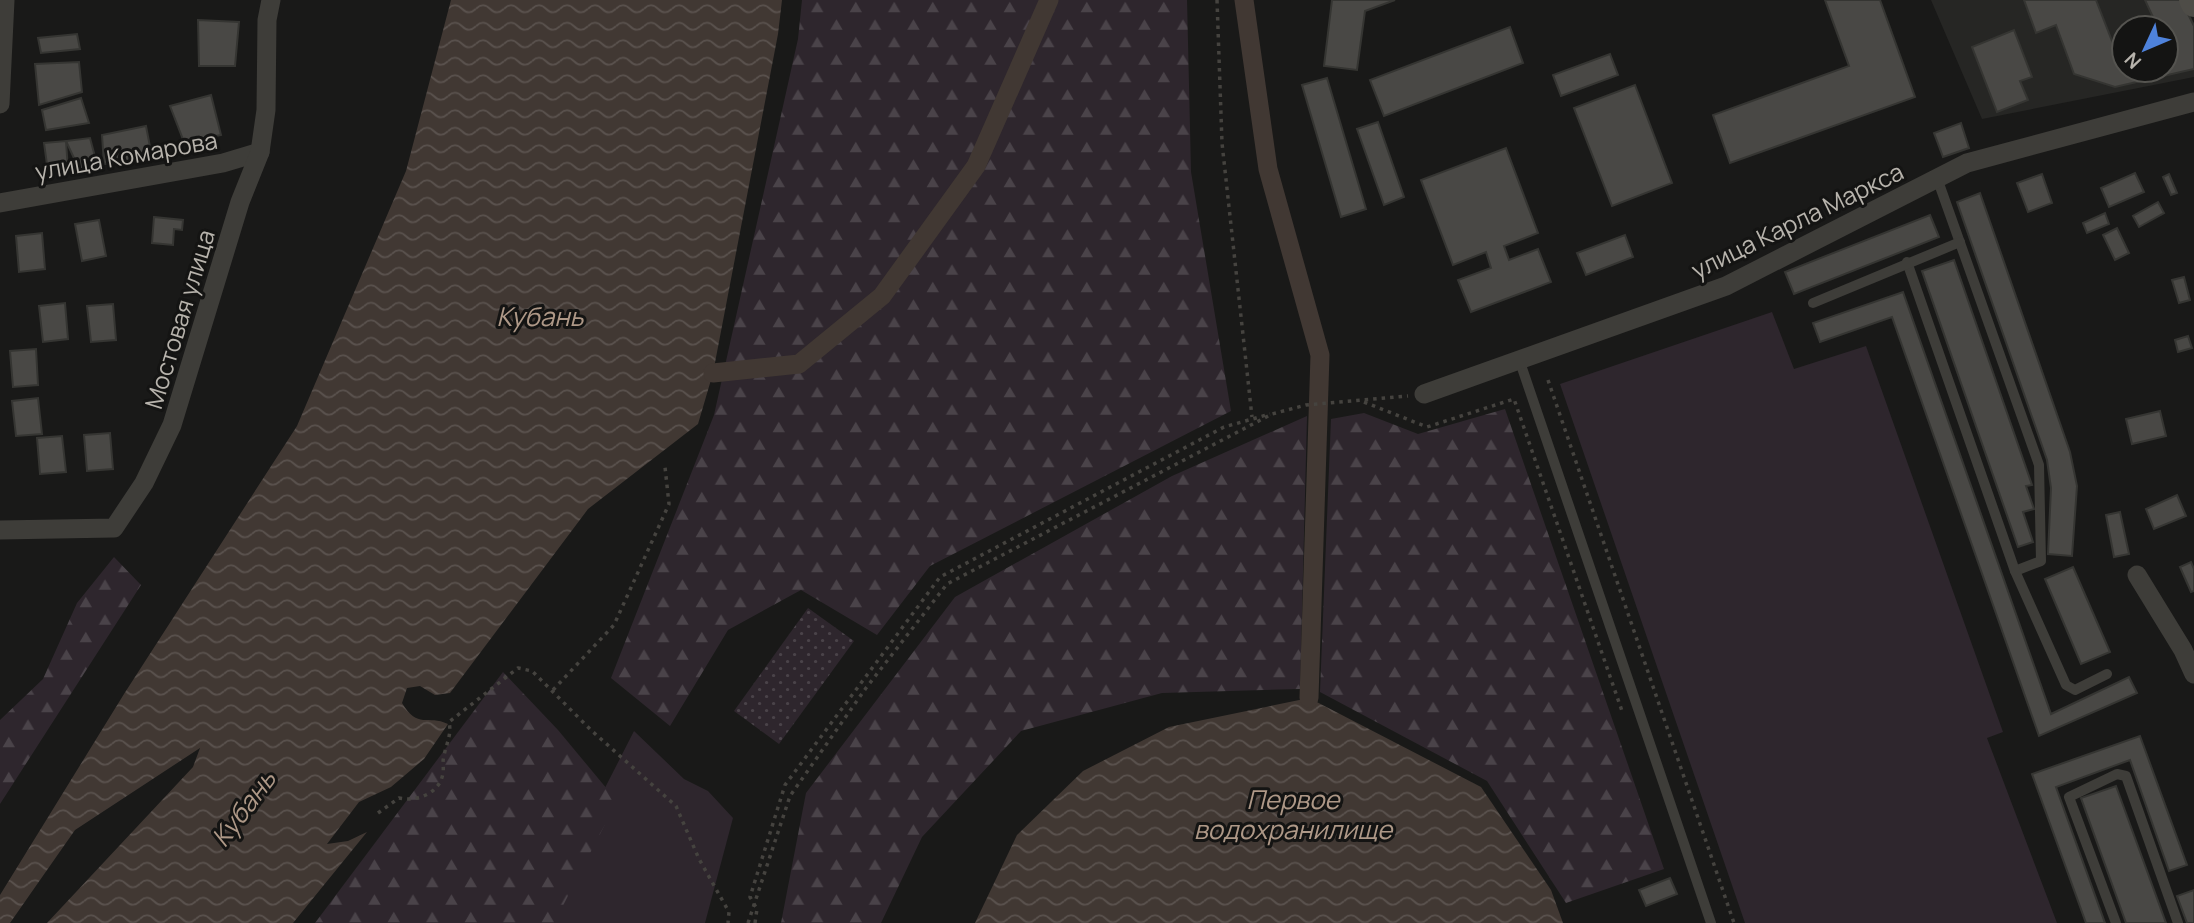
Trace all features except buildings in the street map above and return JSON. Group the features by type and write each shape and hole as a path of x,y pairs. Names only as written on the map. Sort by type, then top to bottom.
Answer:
{"street":[{"path":"0,104 5,0"},
{"name":"Мостовая улица","path":"0,530 114,528 144,483 172,425 240,202 260,152 267,110 267,20 271,0"},
{"name":"улица Карла Маркса","path":"1424,394 1520,362 1726,286 1967,163 2194,102"},
{"name":"улица Комарова","path":"0,203 223,163 260,152"},
{"path":"2137,575 2183,650 2194,674"}],"lane":[{"path":"1937,178 2039,465 2041,561 2015,571"},
{"path":"1814,303 1959,242"},
{"path":"1907,262 2015,571 2066,685 2075,690 2107,674"},
{"path":"1520,362 1711,923"},
{"path":"2116,923 2069,797 2118,774 2126,776 2178,923"}],"path":[{"path":"1217,0 1222,143 1252,417"},
{"path":"1548,380 1734,923"},
{"path":"755,923 757,909 750,897 785,786 940,578 1224,427 1252,417 1306,405 1362,402 1424,394"},
{"path":"1362,402 1427,427 1514,399 1623,713"},
{"path":"748,923 790,796 866,688 947,584 1272,414"},
{"path":"553,690 614,625 620,615 669,504 665,467"},
{"path":"378,813 399,798 413,801 437,788 443,775 443,759 451,731 449,722 518,668 532,671 592,731 676,806 699,859 729,912 728,923"}],"shaded area":[{"path":"1931,0 2183,0 2194,23 2194,77 2180,80 2180,14 2110,14 2110,84 2159,84 1982,119"}],"green space":[{"path":"802,0 1187,0 1191,172 1231,411 930,566 877,635 801,590 728,630 670,726 611,678 714,415 798,39"},
{"path":"1772,312 1794,369 1866,346 2003,732 1987,738 2057,923 1745,923 1560,384"},
{"path":"1505,409 1664,869 1566,903 1487,781 1320,692 1331,419 1364,413 1418,434"},
{"path":"1307,416 1300,689 1162,693 1021,731 922,837 881,923 781,923 806,793 955,597 1172,476"},
{"path":"114,557 141,585 0,804 0,720 43,679 77,603"},
{"path":"808,608 854,641 779,744 734,711"},
{"path":"503,672 558,730 617,801 554,923 315,923"},
{"path":"634,731 684,779 708,791 733,818 705,923 536,923"}],"water":[{"name":"Кубань","path":"451,0 782,0 778,34 713,373 698,424 588,509 450,693 435,695 420,686 407,688 402,703 413,716 448,724 424,759 391,787 359,802 327,844 348,841 367,832 293,923 47,923 193,767 200,748 75,830 10,923 0,923 0,895 124,694 297,426 406,171"},
{"name":"Первое водохранилище","path":"1309,698 1481,787 1551,890 1563,923 975,923 1017,835 1083,771 1169,727"}],"waterway":[{"path":"713,373 799,364 882,296 976,166 1049,0"},
{"path":"1244,0 1268,169 1320,355 1309,698"}]}
